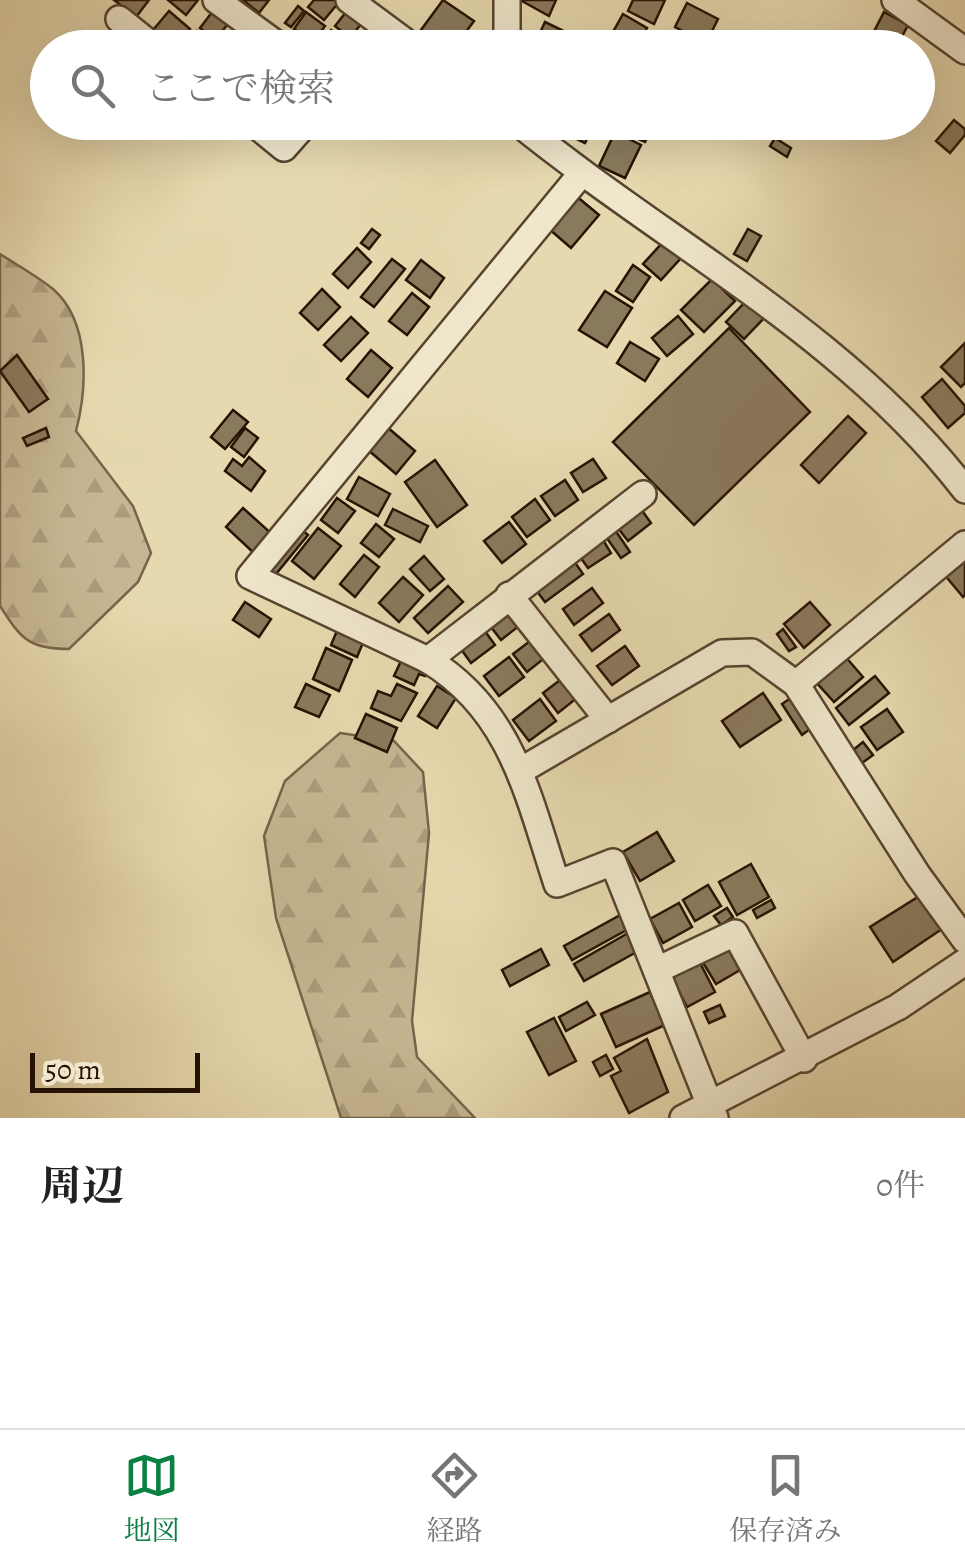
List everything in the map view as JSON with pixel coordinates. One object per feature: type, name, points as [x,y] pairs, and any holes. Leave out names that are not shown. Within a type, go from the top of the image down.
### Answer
[{"type":"street","points":[[216,0],[257,30]]},
{"type":"street","points":[[349,0],[375,30]]},
{"type":"street","points":[[507,0],[507,30]]},
{"type":"street","points":[[895,0],[965,51]]},
{"type":"street","points":[[119,19],[133,30]]},
{"type":"street","points":[[539,140],[769,308],[892,404],[965,490]]},
{"type":"street","points":[[581,174],[250,576],[428,660],[452,675],[492,715],[520,771],[557,884],[613,862],[713,1111]]},
{"type":"street","points":[[428,660],[643,494]]},
{"type":"street","points":[[796,684],[965,544]]},
{"type":"street","points":[[510,595],[608,720]]},
{"type":"street","points":[[520,771],[722,653],[752,652],[796,684],[917,874],[965,940]]},
{"type":"street","points":[[657,970],[736,934],[804,1059]]},
{"type":"street","points":[[683,1118],[713,1111],[898,1007],[965,962]]},
{"type":"green space","points":[[0,254],[53,289],[74,319],[84,376],[76,431],[133,506],[151,553],[138,582],[69,649],[44,647],[27,640],[0,606]]},
{"type":"green space","points":[[340,733],[394,741],[423,772],[429,833],[412,1021],[417,1057],[475,1118],[341,1118],[276,918],[264,836],[285,781]]},
{"type":"building","points":[[114,0],[149,0],[136,17]]},
{"type":"building","points":[[168,0],[198,0],[186,15]]},
{"type":"building","points":[[243,0],[269,0],[259,13]]},
{"type":"building","points":[[314,0],[339,2],[324,20],[308,7]]},
{"type":"building","points":[[443,0],[474,21],[467,30],[421,30]]},
{"type":"building","points":[[520,0],[556,0],[549,16]]},
{"type":"building","points":[[633,0],[665,0],[654,24],[628,11]]},
{"type":"building","points":[[687,3],[718,19],[712,30],[675,27]]},
{"type":"building","points":[[298,6],[304,11],[291,27],[285,23]]},
{"type":"building","points":[[216,7],[232,19],[223,30],[200,28]]},
{"type":"building","points":[[350,7],[365,19],[356,30],[340,30],[335,26]]},
{"type":"building","points":[[169,11],[190,29],[189,30],[153,30]]},
{"type":"building","points":[[306,12],[325,26],[322,30],[294,29]]},
{"type":"building","points":[[884,12],[908,25],[905,30],[875,30]]},
{"type":"building","points":[[623,14],[647,28],[646,30],[614,30]]},
{"type":"building","points":[[545,22],[562,30],[541,30]]},
{"type":"building","points":[[954,120],[965,129],[965,135],[950,153],[936,141]]},
{"type":"building","points":[[611,140],[631,140],[641,145],[625,178],[599,166]]},
{"type":"building","points":[[778,140],[791,148],[787,157],[770,146]]},
{"type":"building","points":[[575,195],[599,215],[571,248],[548,228]]},
{"type":"building","points":[[372,229],[380,235],[369,249],[361,243]]},
{"type":"building","points":[[748,229],[761,236],[747,261],[734,254]]},
{"type":"building","points":[[663,242],[681,258],[661,280],[643,264]]},
{"type":"building","points":[[357,248],[371,262],[348,288],[333,274]]},
{"type":"building","points":[[392,259],[405,269],[374,307],[361,297]]},
{"type":"building","points":[[421,260],[444,278],[430,298],[406,280]]},
{"type":"building","points":[[633,265],[650,277],[633,302],[616,291]]},
{"type":"building","points":[[712,279],[735,301],[704,332],[681,310]]},
{"type":"building","points":[[322,289],[340,307],[318,330],[300,313]]},
{"type":"building","points":[[605,291],[632,308],[607,347],[579,330]]},
{"type":"building","points":[[412,293],[429,307],[407,335],[389,321]]},
{"type":"building","points":[[748,299],[766,316],[744,339],[726,322]]},
{"type":"building","points":[[678,316],[693,334],[667,356],[652,338]]},
{"type":"building","points":[[351,317],[368,333],[341,361],[324,345]]},
{"type":"building","points":[[729,328],[810,412],[694,525],[613,442]]},
{"type":"building","points":[[630,342],[659,359],[645,381],[617,363]]},
{"type":"building","points":[[965,343],[965,383],[961,387],[941,367]]},
{"type":"building","points":[[371,350],[392,368],[368,397],[347,379]]},
{"type":"building","points":[[17,355],[48,399],[29,412],[0,371]]},
{"type":"building","points":[[942,379],[965,406],[965,413],[948,428],[922,397]]},
{"type":"building","points":[[233,410],[248,422],[225,449],[211,437]]},
{"type":"building","points":[[848,416],[866,433],[819,483],[801,465]]},
{"type":"building","points":[[386,426],[415,451],[396,474],[367,449]]},
{"type":"building","points":[[46,428],[49,437],[27,446],[23,438]]},
{"type":"building","points":[[245,428],[258,438],[244,457],[231,447]]},
{"type":"building","points":[[249,457],[265,471],[251,491],[225,471],[233,459],[242,466]]},
{"type":"building","points":[[593,459],[606,478],[583,492],[571,473]]},
{"type":"building","points":[[435,460],[467,505],[437,527],[405,482]]},
{"type":"building","points":[[359,477],[390,494],[378,516],[347,499]]},
{"type":"building","points":[[565,480],[578,500],[555,516],[541,496]]},
{"type":"building","points":[[337,498],[355,511],[338,533],[321,520]]},
{"type":"building","points":[[535,499],[550,520],[527,537],[512,517]]},
{"type":"building","points":[[638,505],[651,523],[628,541],[614,523]]},
{"type":"building","points":[[243,508],[274,536],[256,555],[226,527]]},
{"type":"building","points":[[393,509],[428,526],[420,542],[385,525]]},
{"type":"building","points":[[509,522],[526,544],[502,563],[484,541]]},
{"type":"building","points":[[376,524],[394,539],[379,557],[361,543]]},
{"type":"building","points":[[298,527],[308,535],[276,574],[266,566]]},
{"type":"building","points":[[613,527],[630,552],[621,558],[604,534]]},
{"type":"building","points":[[318,528],[341,546],[314,579],[292,561]]},
{"type":"building","points":[[600,535],[611,553],[588,568],[576,551]]},
{"type":"building","points":[[364,555],[379,567],[355,597],[340,584]]},
{"type":"building","points":[[965,555],[965,595],[963,597],[943,573]]},
{"type":"building","points":[[424,556],[444,579],[430,591],[410,569]]},
{"type":"building","points":[[571,557],[583,574],[545,602],[533,586]]},
{"type":"building","points":[[403,577],[423,595],[399,622],[379,603]]},
{"type":"building","points":[[448,586],[463,602],[428,633],[414,618]]},
{"type":"building","points":[[592,588],[603,603],[574,625],[563,609]]},
{"type":"building","points":[[245,602],[271,619],[259,637],[233,620]]},
{"type":"building","points":[[810,602],[830,625],[804,648],[784,624]]},
{"type":"building","points":[[511,604],[524,622],[501,640],[487,622]]},
{"type":"building","points":[[609,614],[620,630],[592,651],[580,635]]},
{"type":"building","points":[[339,626],[365,638],[357,657],[331,645]]},
{"type":"building","points":[[482,627],[495,645],[471,663],[458,645]]},
{"type":"building","points":[[783,629],[796,647],[789,651],[777,634]]},
{"type":"building","points":[[534,638],[547,656],[527,672],[513,654]]},
{"type":"building","points":[[625,646],[639,666],[612,685],[597,666]]},
{"type":"building","points":[[326,648],[352,660],[339,691],[313,679]]},
{"type":"building","points":[[844,655],[863,677],[834,702],[815,681]]},
{"type":"building","points":[[415,657],[430,664],[425,676],[419,674],[414,685],[394,676],[401,661],[411,666]]},
{"type":"building","points":[[509,657],[524,677],[499,696],[484,676]]},
{"type":"building","points":[[568,674],[583,693],[558,713],[543,693]]},
{"type":"building","points":[[875,676],[889,693],[849,725],[836,708]]},
{"type":"building","points":[[306,684],[330,695],[319,717],[295,707]]},
{"type":"building","points":[[397,684],[417,693],[401,721],[371,708],[378,691],[391,696]]},
{"type":"building","points":[[437,686],[456,698],[437,728],[418,716]]},
{"type":"building","points":[[763,693],[781,720],[740,747],[722,721]]},
{"type":"building","points":[[795,695],[814,726],[802,735],[782,704]]},
{"type":"building","points":[[540,699],[556,721],[529,741],[513,720]]},
{"type":"building","points":[[887,709],[903,732],[877,750],[861,727]]},
{"type":"building","points":[[366,714],[397,728],[387,752],[355,738]]},
{"type":"building","points":[[863,742],[873,755],[862,763],[852,751]]},
{"type":"building","points":[[657,832],[674,861],[640,881],[623,852]]},
{"type":"building","points":[[751,864],[769,897],[737,915],[719,882]]},
{"type":"building","points":[[708,885],[721,906],[695,921],[683,900]]},
{"type":"building","points":[[921,895],[942,929],[893,962],[870,927]]},
{"type":"building","points":[[771,900],[775,908],[757,918],[753,910]]},
{"type":"building","points":[[679,903],[692,927],[663,943],[650,919]]},
{"type":"building","points":[[727,908],[733,917],[721,925],[714,916]]},
{"type":"building","points":[[624,913],[632,927],[572,960],[564,946]]},
{"type":"building","points":[[630,932],[640,950],[584,981],[574,964]]},
{"type":"building","points":[[727,947],[740,970],[716,984],[702,961]]},
{"type":"building","points":[[541,949],[549,965],[510,986],[502,970]]},
{"type":"building","points":[[697,957],[715,992],[687,1007],[669,972]]},
{"type":"building","points":[[650,992],[665,1025],[616,1047],[601,1014]]},
{"type":"building","points":[[587,1002],[595,1015],[566,1031],[559,1017]]},
{"type":"building","points":[[720,1005],[725,1016],[709,1023],[704,1012]]},
{"type":"building","points":[[554,1018],[576,1061],[549,1075],[527,1032]]},
{"type":"building","points":[[647,1039],[668,1092],[629,1113],[611,1076],[621,1071],[614,1058]]},
{"type":"building","points":[[606,1055],[613,1069],[600,1076],[593,1062]]}]
